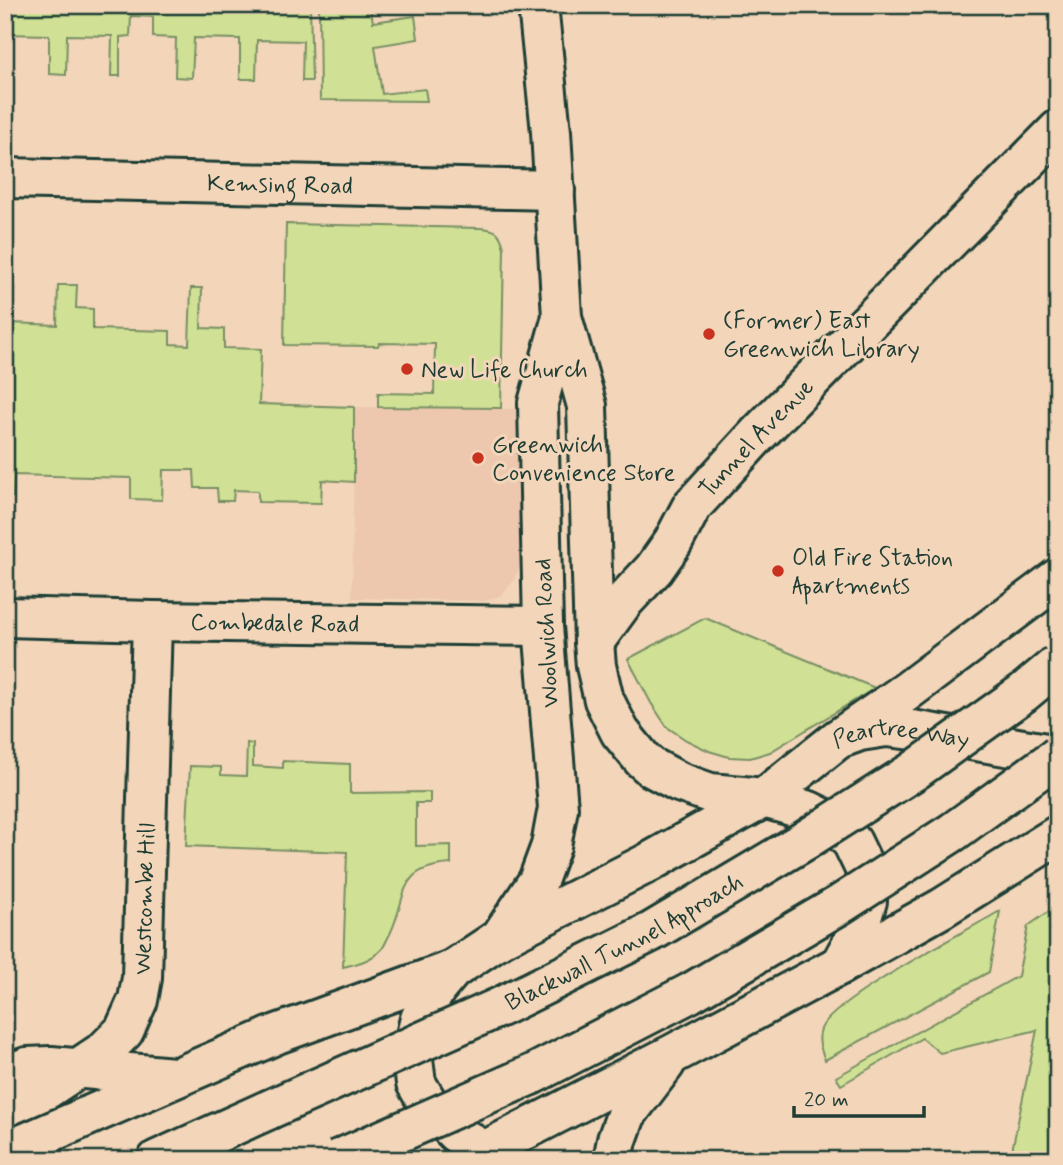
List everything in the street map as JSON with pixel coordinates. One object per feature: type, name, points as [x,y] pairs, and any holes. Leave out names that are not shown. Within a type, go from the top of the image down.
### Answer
[{"type":"main road","name":"Woolwich Road","points":[[538,5],[551,132],[562,317],[587,406],[594,642],[596,666],[604,700],[620,732],[651,767],[679,782],[710,793],[764,799],[809,811],[833,823],[852,842],[865,869],[867,901],[857,934],[840,965],[482,1157],[430,1107],[416,1083],[412,1052],[420,1019],[436,989],[452,971],[500,938],[646,864],[764,799]]},
{"type":"main road","name":"Tunnel Avenue","points":[[594,642],[623,602],[654,569],[673,542],[692,506],[758,434],[1058,130]]},
{"type":"main road","name":"Kemsing Road","points":[[5,178],[555,190]]},
{"type":"main road","name":"Woolwich Road","points":[[500,938],[538,881],[551,846],[558,808],[543,626],[538,403],[562,317]]},
{"type":"main road","points":[[838,738],[915,685],[1058,578]]},
{"type":"main road","name":"Combedale Road","points":[[5,617],[543,626]]},
{"type":"main road","name":"Westcombe Hill","points":[[5,1107],[47,1089],[104,1051],[124,1031],[138,1000],[142,978],[152,621]]},
{"type":"main road","name":"Blackwall Tunnel Approach","points":[[157,1160],[502,1006],[651,932],[804,841],[914,771],[1023,693],[1058,664]]},
{"type":"main road","name":"Peartree Way","points":[[764,799],[838,738],[860,730],[886,727],[912,730],[1058,756]]},
{"type":"main road","points":[[337,1160],[533,1074],[690,993],[853,897],[953,832],[1058,756]]},
{"type":"main road","points":[[840,965],[942,908],[1058,835]]},
{"type":"main road","points":[[5,1152],[288,1030],[452,971]]},
{"type":"main road","name":"Woolwich Road","points":[[613,1160],[626,1115],[673,1054]]},
{"type":"main road","points":[[5,1075],[27,1067],[51,1066],[176,1077]]},
{"type":"shaded area","points":[[354,407],[517,409],[524,551],[513,582],[502,595],[485,601],[352,598]]},
{"type":"green space","points":[[5,5],[310,5],[312,81],[302,81],[303,41],[257,40],[256,79],[240,79],[240,39],[194,38],[192,78],[175,77],[176,38],[153,37],[153,17],[131,16],[130,36],[120,37],[120,76],[111,76],[112,36],[67,35],[66,75],[49,74],[49,35],[5,34]]},
{"type":"green space","points":[[319,5],[370,5],[373,22],[415,16],[418,39],[375,46],[382,94],[425,89],[427,101],[320,100]]},
{"type":"green space","points":[[286,224],[480,228],[497,232],[504,248],[501,408],[378,407],[378,393],[434,394],[435,344],[284,345]]},
{"type":"green space","points":[[5,283],[12,283],[11,323],[57,325],[58,285],[77,285],[76,308],[93,309],[93,329],[170,331],[170,344],[189,345],[191,288],[202,288],[201,328],[224,329],[224,348],[261,349],[259,404],[354,407],[354,482],[322,480],[321,503],[258,502],[258,491],[234,490],[233,501],[218,501],[217,488],[195,488],[194,470],[163,470],[162,500],[131,499],[131,478],[14,475],[13,497],[5,497]]},
{"type":"green space","points":[[705,618],[875,688],[770,752],[750,758],[729,757],[709,751],[667,727],[628,659]]},
{"type":"green space","points":[[247,743],[253,744],[253,766],[283,768],[283,761],[350,764],[350,793],[430,792],[430,803],[416,803],[416,846],[451,845],[451,864],[421,871],[412,878],[390,934],[382,949],[374,956],[343,967],[347,852],[186,846],[190,766],[221,767],[221,775],[246,776]]},
{"type":"green space","points":[[1058,905],[1058,1160],[1010,1160],[1037,1030],[940,1053],[922,1038],[841,1085],[836,1077],[1018,976],[1028,926]]},
{"type":"green space","points":[[1000,911],[989,972],[825,1060],[819,1037],[821,1029],[830,1017],[874,984]]},
{"type":"place","name":"(Former) East Greenwich Library","points":[[709,334]]},
{"type":"place","name":"New Life Church","points":[[407,369]]},
{"type":"place","name":"Greenwich Convenience Store","points":[[478,458]]},
{"type":"place","name":"Old Fire Station Apartments","points":[[778,571]]}]
